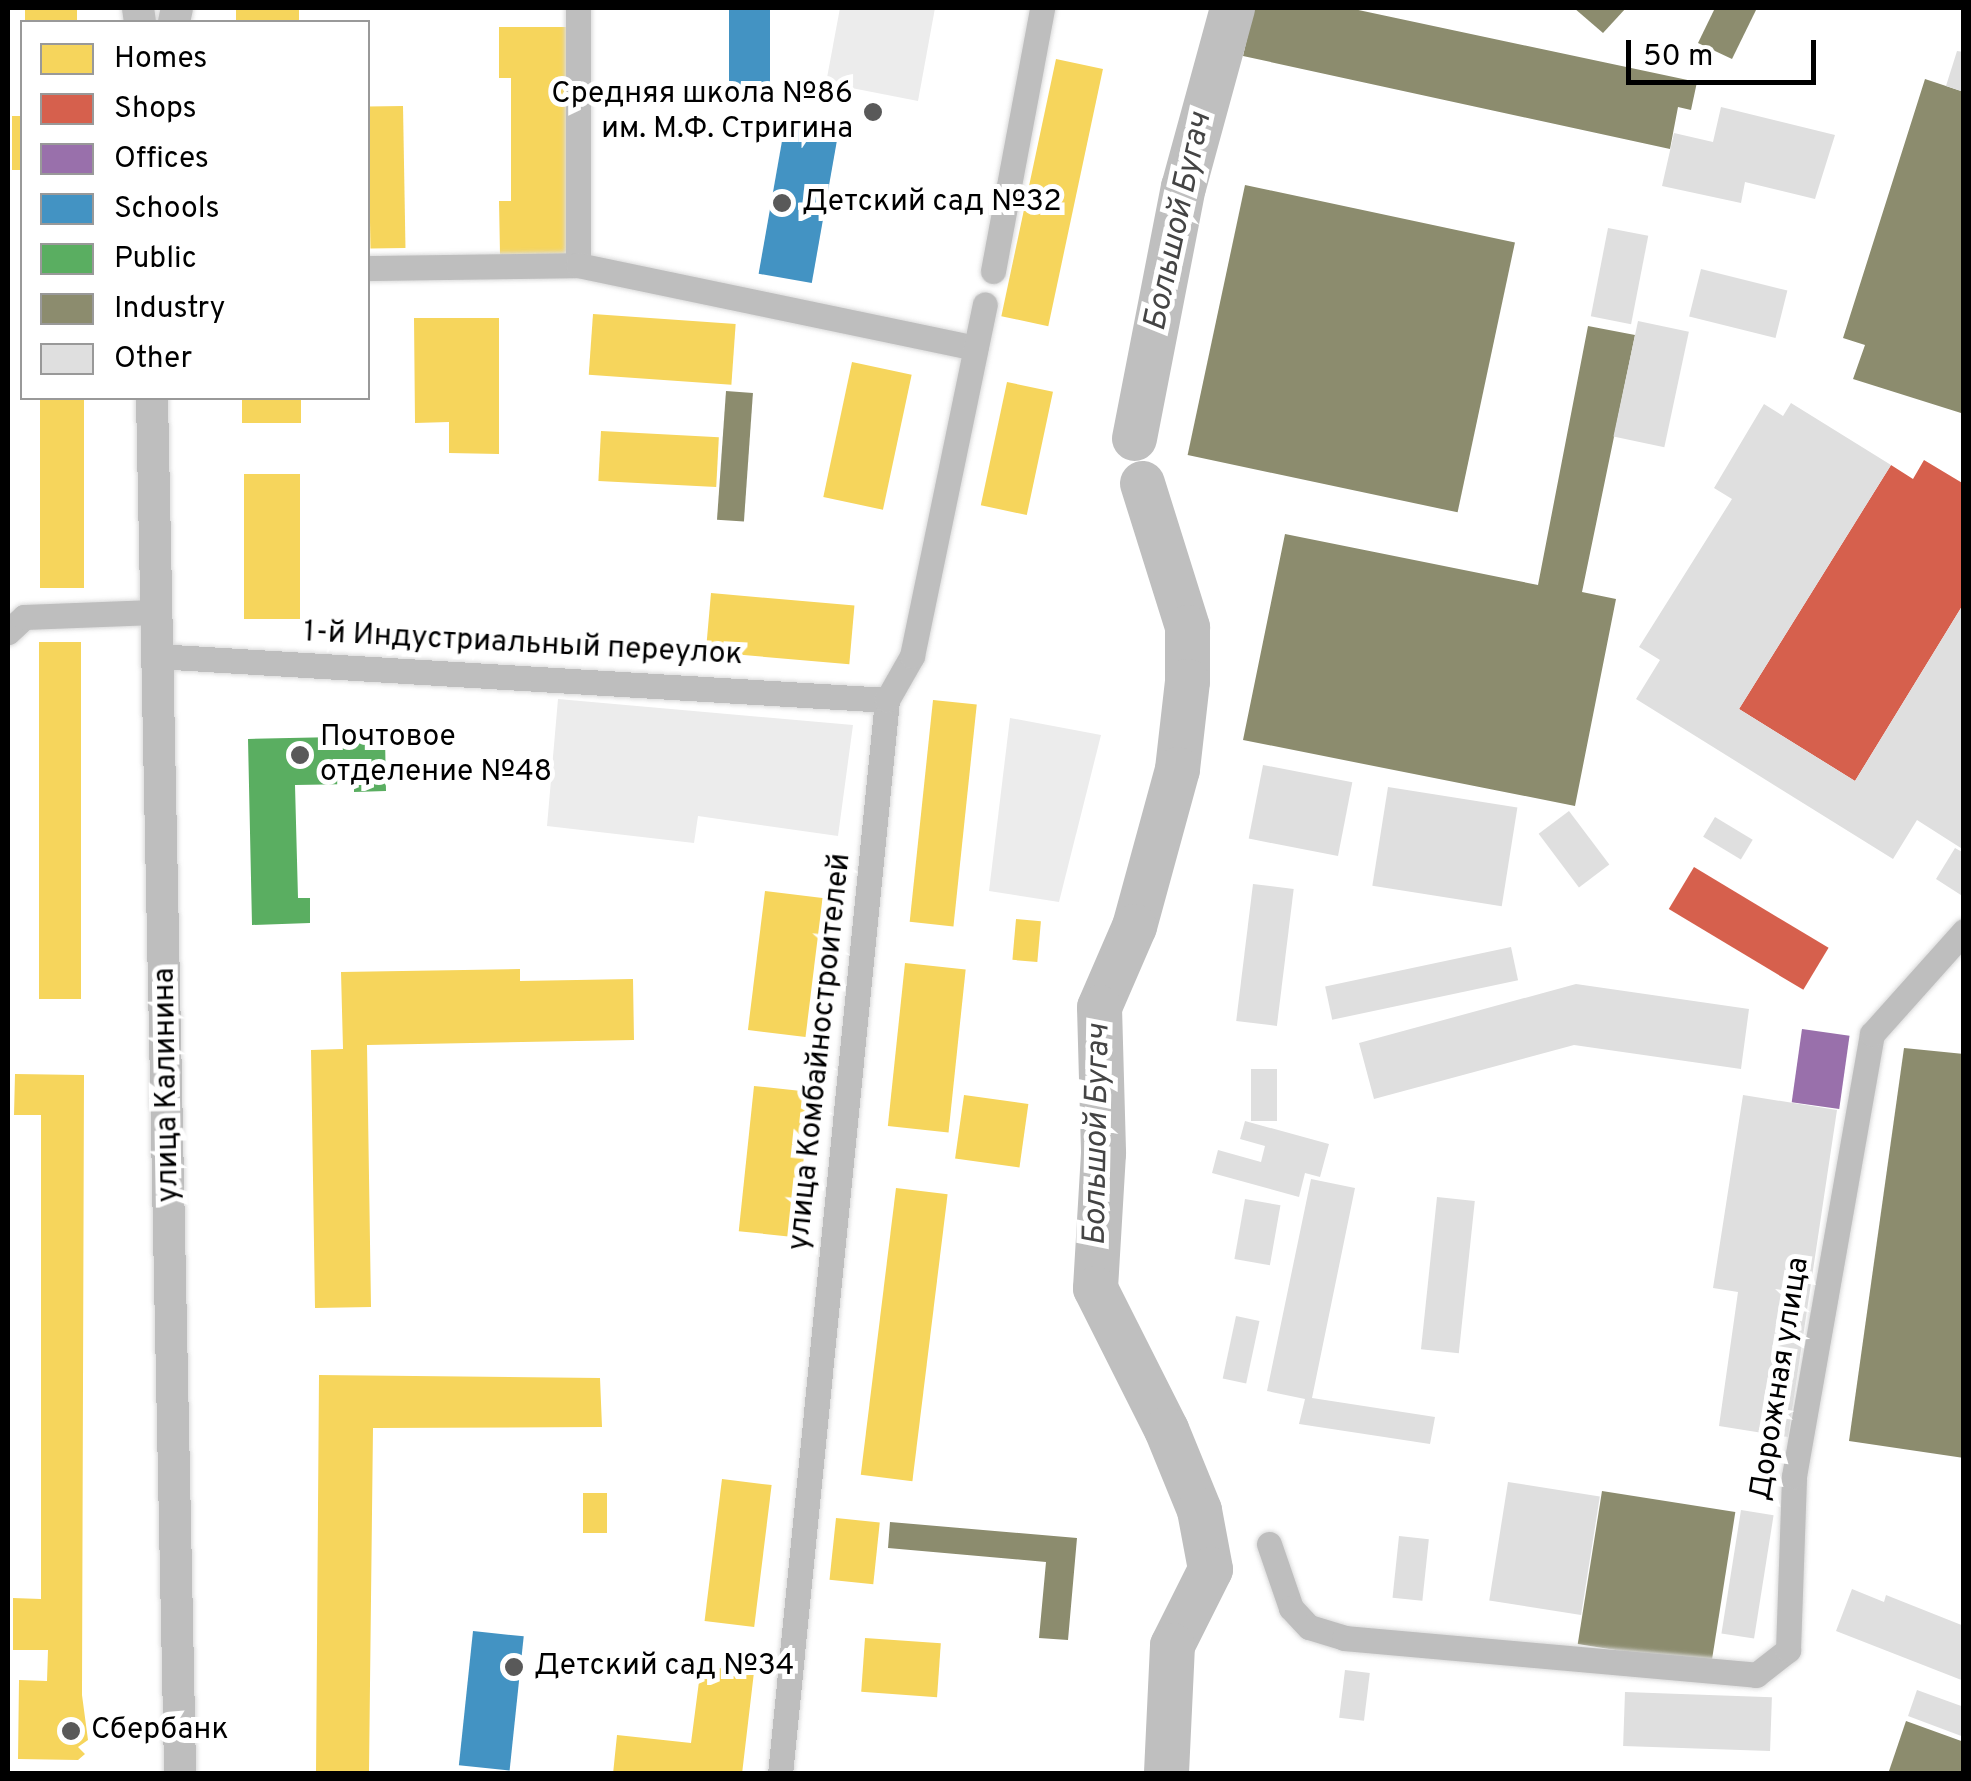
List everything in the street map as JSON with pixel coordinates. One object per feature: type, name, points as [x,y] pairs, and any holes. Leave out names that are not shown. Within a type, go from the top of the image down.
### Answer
[{"type":"main road","name":"улица Калинина","points":[[152,400],[154,612],[175,1294],[180,1774]]},
{"type":"street","points":[[578,8],[578,266]]},
{"type":"street","points":[[993,271],[1042,8]]},
{"type":"street","points":[[370,268],[578,266],[976,348]]},
{"type":"street","name":"улица Комбайностроителей","points":[[780,1774],[887,700],[912,656],[985,304]]},
{"type":"street","points":[[8,632],[24,617],[154,612]]},
{"type":"street","name":"1-й Индустриальный переулок","points":[[156,656],[887,700]]},
{"type":"street","name":"Дорожная улица","points":[[1269,1544],[1291,1608],[1309,1627],[1344,1638],[1756,1676],[1788,1650],[1794,1476],[1872,1034],[1964,932]]},
{"type":"shaded area","points":[[840,8],[935,8],[918,101],[826,83]]},
{"type":"shaded area","points":[[558,699],[853,725],[838,836],[698,816],[694,843],[547,826]]},
{"type":"shaded area","points":[[1010,718],[1101,735],[1059,902],[989,891]]},
{"type":"building: Homes","points":[[25,8],[77,8],[77,20],[25,20]]},
{"type":"building: Homes","points":[[236,8],[299,8],[299,20],[236,20]]},
{"type":"building: Homes","points":[[499,27],[566,27],[567,255],[500,255],[499,201],[511,201],[511,78],[499,78]]},
{"type":"building: Homes","points":[[1056,59],[1103,69],[1048,326],[1001,316]]},
{"type":"building: Homes","points":[[403,106],[405,248],[370,249],[370,107]]},
{"type":"building: Homes","points":[[12,116],[20,116],[20,170],[12,170]]},
{"type":"building: Homes","points":[[593,314],[736,324],[731,385],[589,375]]},
{"type":"building: Homes","points":[[414,318],[499,318],[499,454],[449,453],[449,422],[415,423]]},
{"type":"building: Homes","points":[[852,362],[912,375],[883,510],[823,497]]},
{"type":"building: Homes","points":[[1007,382],[1053,392],[1027,515],[981,505]]},
{"type":"building: Homes","points":[[40,400],[84,400],[84,588],[40,588]]},
{"type":"building: Homes","points":[[242,400],[301,400],[301,423],[242,423]]},
{"type":"building: Homes","points":[[601,431],[719,437],[716,487],[598,481]]},
{"type":"building: Homes","points":[[244,474],[300,474],[300,619],[244,619]]},
{"type":"building: Homes","points":[[711,593],[854,606],[849,664],[706,652]]},
{"type":"building: Homes","points":[[39,642],[81,642],[81,999],[39,999]]},
{"type":"building: Homes","points":[[933,700],[977,705],[953,926],[910,922]]},
{"type":"building: Homes","points":[[765,891],[823,898],[806,1037],[748,1030]]},
{"type":"building: Homes","points":[[1016,919],[1041,921],[1037,962],[1012,960]]},
{"type":"building: Homes","points":[[905,963],[966,969],[949,1132],[888,1126]]},
{"type":"building: Homes","points":[[520,969],[520,981],[633,979],[634,1040],[367,1045],[371,1307],[315,1308],[311,1050],[343,1049],[341,972]]},
{"type":"building: Homes","points":[[15,1074],[84,1075],[82,1695],[88,1740],[78,1747],[85,1754],[78,1760],[18,1759],[19,1680],[47,1681],[48,1650],[13,1650],[13,1598],[41,1599],[41,1115],[14,1115]]},
{"type":"building: Homes","points":[[754,1086],[811,1092],[795,1237],[739,1231]]},
{"type":"building: Homes","points":[[964,1095],[1028,1104],[1019,1167],[955,1158]]},
{"type":"building: Homes","points":[[896,1188],[948,1194],[912,1481],[861,1475]]},
{"type":"building: Homes","points":[[319,1375],[600,1378],[602,1427],[373,1428],[369,1771],[316,1772]]},
{"type":"building: Homes","points":[[722,1479],[772,1485],[754,1627],[705,1621]]},
{"type":"building: Homes","points":[[583,1493],[607,1493],[607,1533],[583,1533]]},
{"type":"building: Homes","points":[[836,1518],[880,1523],[873,1584],[830,1580]]},
{"type":"building: Homes","points":[[865,1638],[941,1643],[937,1697],[861,1692]]},
{"type":"building: Homes","points":[[701,1666],[754,1672],[742,1774],[613,1774],[617,1735],[691,1743]]},
{"type":"building: Shops","points":[[1924,460],[1964,484],[1964,603],[1855,781],[1739,709],[1891,465],[1913,479]]},
{"type":"building: Shops","points":[[1694,867],[1829,948],[1803,990],[1669,909]]},
{"type":"building: Offices","points":[[1802,1029],[1850,1036],[1839,1109],[1792,1102]]},
{"type":"building: Schools","points":[[729,8],[770,8],[770,93],[729,93]]},
{"type":"building: Schools","points":[[785,124],[838,133],[812,283],[759,274]]},
{"type":"building: Schools","points":[[473,1631],[524,1636],[510,1771],[459,1765]]},
{"type":"building: Public","points":[[385,736],[386,791],[354,792],[354,784],[295,785],[298,898],[310,898],[310,923],[252,925],[248,739]]},
{"type":"building: Industry","points":[[1254,8],[1349,8],[1697,82],[1691,110],[1678,107],[1670,149],[1243,56]]},
{"type":"building: Industry","points":[[1574,8],[1626,8],[1603,33]]},
{"type":"building: Industry","points":[[1715,8],[1757,8],[1732,59],[1698,43]]},
{"type":"building: Industry","points":[[1925,79],[1964,92],[1961,413],[1853,379],[1865,345],[1843,338]]},
{"type":"building: Industry","points":[[1245,185],[1515,242],[1458,512],[1188,455]]},
{"type":"building: Industry","points":[[1588,326],[1635,335],[1582,592],[1616,599],[1575,806],[1243,740],[1285,534],[1538,585]]},
{"type":"building: Industry","points":[[726,391],[753,393],[744,522],[717,520]]},
{"type":"building: Industry","points":[[1904,1048],[1964,1054],[1964,1458],[1849,1441]]},
{"type":"building: Industry","points":[[1602,1491],[1735,1512],[1711,1665],[1578,1644]]},
{"type":"building: Industry","points":[[890,1522],[1077,1538],[1068,1640],[1039,1638],[1046,1562],[888,1548]]},
{"type":"building: Industry","points":[[1906,1721],[1964,1742],[1964,1774],[1888,1774]]},
{"type":"building: Other","points":[[1957,51],[1964,52],[1964,92],[1946,86]]},
{"type":"building: Other","points":[[1721,107],[1835,135],[1815,199],[1745,182],[1741,203],[1662,186],[1674,133],[1713,142]]},
{"type":"building: Other","points":[[1608,228],[1648,236],[1631,324],[1591,316]]},
{"type":"building: Other","points":[[1701,269],[1787,291],[1776,338],[1689,317]]},
{"type":"building: Other","points":[[1638,321],[1689,332],[1664,447],[1613,436]]},
{"type":"building: Other","points":[[1791,403],[1891,465],[1739,709],[1855,781],[1964,603],[1964,850],[1917,820],[1893,859],[1636,699],[1660,660],[1639,647],[1732,499],[1714,488],[1764,404],[1783,416]]},
{"type":"building: Other","points":[[1263,765],[1352,782],[1338,856],[1249,839]]},
{"type":"building: Other","points":[[1388,787],[1517,807],[1502,906],[1372,886]]},
{"type":"building: Other","points":[[1569,811],[1609,865],[1579,887],[1539,834]]},
{"type":"building: Other","points":[[1715,817],[1753,840],[1741,859],[1703,837]]},
{"type":"building: Other","points":[[1955,848],[1964,853],[1964,897],[1936,879]]},
{"type":"building: Other","points":[[1253,884],[1294,889],[1277,1026],[1236,1021]]},
{"type":"building: Other","points":[[1511,947],[1518,980],[1332,1020],[1325,987]]},
{"type":"building: Other","points":[[1576,984],[1749,1009],[1741,1069],[1574,1045],[1374,1099],[1359,1043]]},
{"type":"building: Other","points":[[1251,1069],[1277,1069],[1277,1121],[1251,1121]]},
{"type":"building: Other","points":[[1743,1095],[1837,1110],[1788,1437],[1719,1426],[1738,1292],[1713,1288]]},
{"type":"building: Other","points":[[1245,1121],[1329,1144],[1320,1177],[1305,1173],[1299,1197],[1212,1173],[1218,1150],[1261,1162],[1265,1146],[1240,1139]]},
{"type":"building: Other","points":[[1311,1179],[1355,1188],[1312,1398],[1435,1417],[1430,1444],[1299,1424],[1305,1399],[1267,1391]]},
{"type":"building: Other","points":[[1437,1197],[1475,1201],[1459,1353],[1421,1349]]},
{"type":"building: Other","points":[[1245,1199],[1280,1205],[1270,1265],[1234,1259]]},
{"type":"building: Other","points":[[1236,1316],[1259,1321],[1246,1384],[1223,1379]]},
{"type":"building: Other","points":[[1508,1482],[1600,1497],[1581,1615],[1489,1601]]},
{"type":"building: Other","points":[[1741,1510],[1774,1515],[1754,1639],[1721,1633]]},
{"type":"building: Other","points":[[1399,1536],[1429,1539],[1422,1601],[1393,1598]]},
{"type":"building: Other","points":[[1852,1589],[1884,1602],[1886,1595],[1964,1626],[1964,1681],[1836,1631]]},
{"type":"building: Other","points":[[1345,1670],[1370,1673],[1364,1721],[1339,1718]]},
{"type":"building: Other","points":[[1917,1690],[1964,1707],[1964,1737],[1908,1716]]},
{"type":"building: Other","points":[[1625,1692],[1772,1697],[1770,1751],[1623,1746]]},
{"type":"waterway","name":"Большой Бугач","points":[[1134,438],[1183,187],[1232,8]]},
{"type":"waterway","name":"Большой Бугач","points":[[1142,483],[1187,627],[1187,681],[1177,769],[1134,926],[1099,1007],[1103,1153],[1095,1288],[1166,1429],[1199,1510],[1210,1569],[1172,1645],[1166,1774]]},
{"type":"place","name":"Средняя школа №86 им. М.Ф. Стригина","points":[[873,112]]},
{"type":"place","name":"Детский сад №32","points":[[782,203]]},
{"type":"place","name":"Почтовое отделение №48","points":[[300,755]]},
{"type":"place","name":"Детский сад №34","points":[[514,1667]]},
{"type":"place","name":"Сбербанк","points":[[71,1731]]}]
